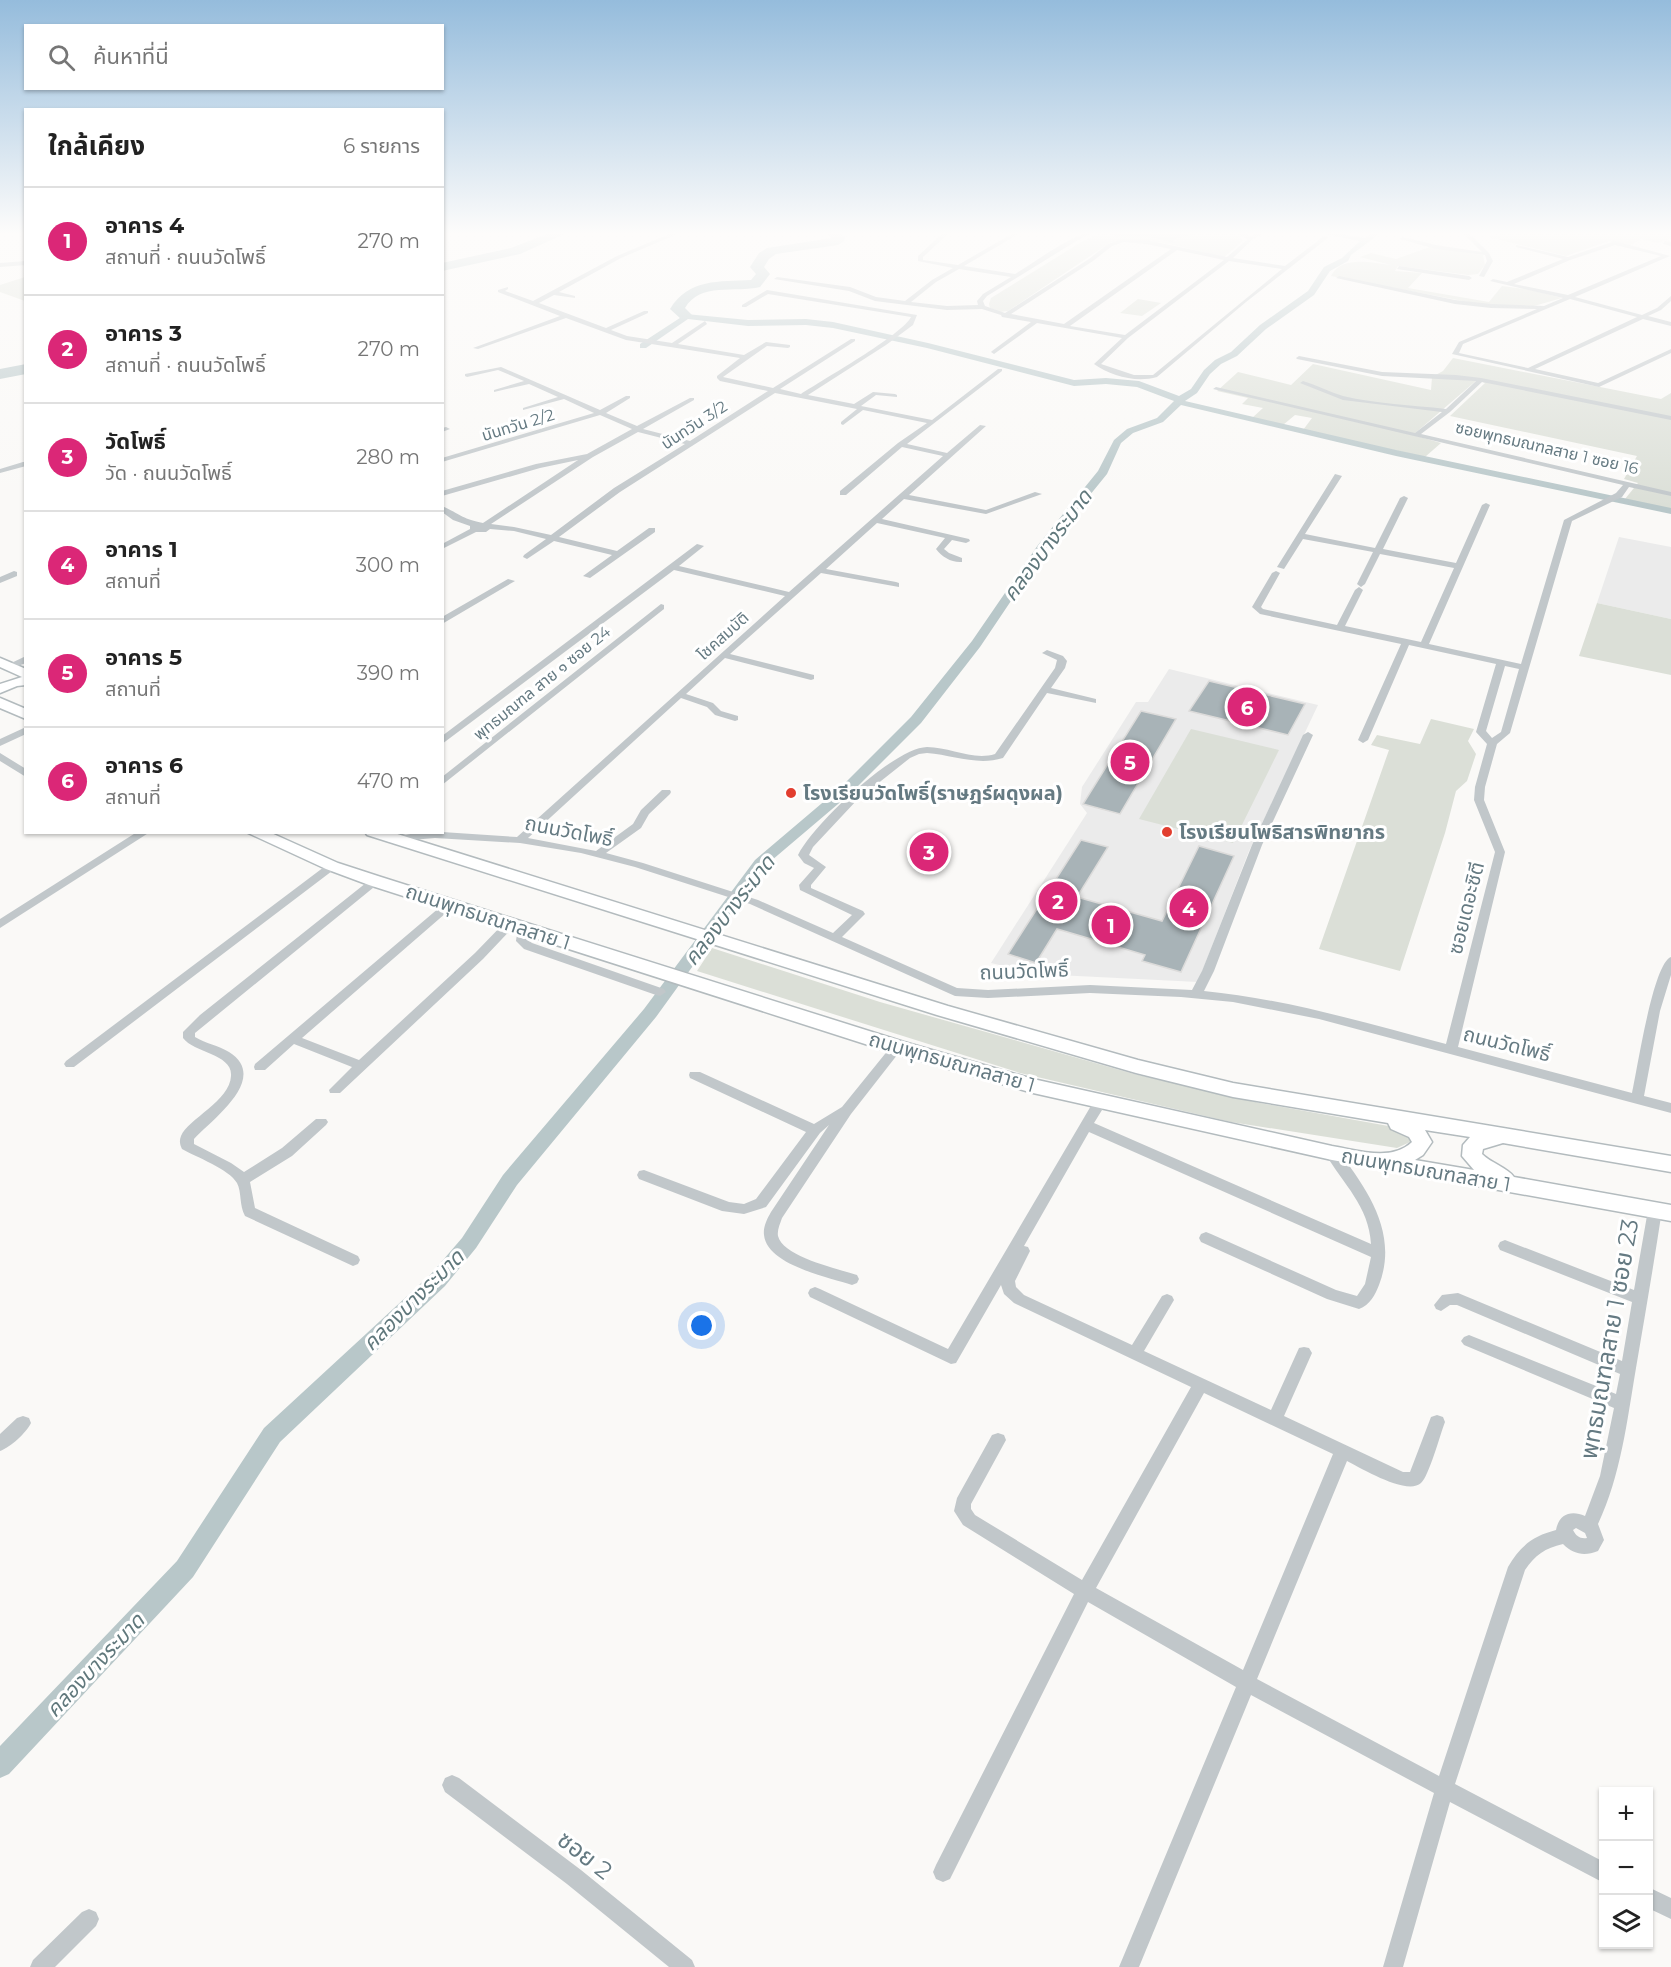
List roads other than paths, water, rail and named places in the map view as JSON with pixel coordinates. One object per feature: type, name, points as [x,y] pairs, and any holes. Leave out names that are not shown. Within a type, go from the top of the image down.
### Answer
[{"type":"main road","points":[[3,666],[24,673]]},
{"type":"main road","points":[[0,689],[14,682],[24,681]]},
{"type":"main road","points":[[0,702],[24,714]]},
{"type":"main road","name":"ถนนพุทธมณฑลสาย 1","points":[[259,834],[332,866],[375,881],[897,1047],[1000,1077],[1100,1102],[1332,1153],[1663,1211]]},
{"type":"main road","points":[[380,835],[943,1011],[1136,1066],[1233,1090],[1671,1164]]},
{"type":"main road","points":[[1371,1114],[1416,1132],[1422,1142],[1418,1149],[1410,1155],[1379,1161]]},
{"type":"main road","points":[[1507,1138],[1482,1140],[1473,1145],[1472,1156],[1478,1164],[1491,1173],[1534,1190]]},
{"type":"street","points":[[476,348],[543,324]]},
{"type":"street","points":[[586,324],[626,338],[745,357]]},
{"type":"street","points":[[605,331],[621,324]]},
{"type":"street","points":[[672,346],[704,324]]},
{"type":"street","points":[[802,396],[884,344],[911,324]]},
{"type":"street","points":[[994,351],[1032,324]]},
{"type":"street","points":[[1045,324],[1126,337]]},
{"type":"street","points":[[1064,327],[1069,324]]},
{"type":"street","points":[[1143,324],[1097,364],[1136,378],[1152,377],[1217,324]]},
{"type":"street","points":[[1509,324],[1461,343],[1455,354],[1599,385],[1671,351]]},
{"type":"street","points":[[1528,370],[1629,324]]},
{"type":"street","name":"นันทวัน 3/2","points":[[527,557],[607,496],[854,340]]},
{"type":"street","points":[[788,346],[766,344],[719,378],[933,422]]},
{"type":"street","points":[[1299,358],[1367,372],[1454,375],[1671,418]]},
{"type":"street","points":[[467,375],[496,368],[639,430],[691,443]]},
{"type":"street","points":[[843,493],[900,445],[1000,370]]},
{"type":"street","name":"ซอยพุทธมณฑลสาย 1 ซอย 16","points":[[1416,435],[1448,411],[1481,380]]},
{"type":"street","points":[[496,391],[529,381]]},
{"type":"street","points":[[1304,383],[1328,394],[1370,403],[1448,411]]},
{"type":"street","name":"ซอยพุทธมณฑลสาย 1 ซอย 16","points":[[1216,389],[1671,494]]},
{"type":"street","points":[[843,423],[873,393],[895,396]]},
{"type":"street","points":[[525,409],[564,397]]},
{"type":"street","name":"นันทวัน 2/2","points":[[444,459],[600,413],[628,397]]},
{"type":"street","points":[[444,509],[456,518],[483,530],[590,455],[692,399]]},
{"type":"street","name":"โชคสมบัติ","points":[[520,840],[723,655],[982,426]]},
{"type":"street","points":[[900,445],[947,455]]},
{"type":"street","points":[[444,493],[570,458],[590,455]]},
{"type":"street","points":[[0,471],[24,465]]},
{"type":"street","points":[[1338,476],[1256,607],[1340,628],[1524,667]]},
{"type":"street","name":"ซอยเดอะซิตี","points":[[1451,1050],[1500,852],[1479,800],[1480,787],[1492,742],[1505,733],[1568,520],[1619,495],[1628,483]]},
{"type":"street","points":[[903,496],[986,512],[1038,494]]},
{"type":"street","points":[[1340,628],[1404,498]]},
{"type":"street","points":[[1424,646],[1486,505]]},
{"type":"street","points":[[876,520],[966,541]]},
{"type":"street","points":[[487,525],[514,529],[620,554]]},
{"type":"street","points":[[444,546],[475,528]]},
{"type":"street","points":[[587,576],[652,530]]},
{"type":"street","points":[[1301,536],[1459,566]]},
{"type":"street","points":[[950,537],[940,549],[946,555],[959,560]]},
{"type":"street","points":[[444,739],[699,546]]},
{"type":"street","points":[[672,567],[791,596]]},
{"type":"street","points":[[820,570],[896,585]]},
{"type":"street","points":[[0,580],[14,574]]},
{"type":"street","points":[[444,620],[511,580]]},
{"type":"street","name":"พุทธมณฑล สาย ๑ ซอย 24","points":[[444,780],[661,608]]},
{"type":"street","points":[[1363,740],[1406,642]]},
{"type":"street","points":[[835,938],[859,914],[806,890],[805,885],[821,867],[808,861],[803,855],[808,844],[852,801],[905,755],[929,750],[980,759],[999,756],[1046,690],[1062,661],[1055,655],[1047,653]]},
{"type":"street","points":[[723,655],[811,677]]},
{"type":"street","points":[[3,666],[24,660]]},
{"type":"street","points":[[1492,742],[1481,732],[1501,662]]},
{"type":"street","points":[[1046,690],[1093,701]]},
{"type":"street","points":[[680,695],[710,705],[718,713],[735,718]]},
{"type":"street","points":[[0,743],[24,731]]},
{"type":"street","points":[[1196,994],[1208,971],[1257,845],[1308,735]]},
{"type":"street","points":[[0,756],[21,772]]},
{"type":"street","points":[[598,854],[637,826],[645,812],[666,792]]},
{"type":"street","points":[[1,922],[142,834]]},
{"type":"street","name":"ถนนวัดโพธิ์","points":[[380,835],[520,840],[598,854],[709,886],[754,902],[956,992],[1090,989],[1233,998],[1319,1016],[1671,1108]]},
{"type":"street","points":[[70,1064],[332,866]]},
{"type":"street","points":[[353,1260],[250,1212],[245,1204],[243,1180],[236,1173],[187,1146],[186,1143],[193,1130],[231,1093],[238,1082],[239,1073],[237,1064],[225,1055],[194,1042],[189,1038],[189,1032],[375,881]]},
{"type":"street","points":[[261,1067],[450,904]]},
{"type":"street","points":[[335,1090],[511,923]]},
{"type":"street","points":[[528,928],[523,933],[522,941],[528,946],[660,992]]},
{"type":"street","points":[[1637,1099],[1658,994],[1671,961]]},
{"type":"street","points":[[943,1011],[956,992]]},
{"type":"street","points":[[293,1039],[361,1066]]},
{"type":"street","points":[[852,1279],[781,1252],[772,1240],[771,1228],[776,1216],[847,1110],[897,1047]]},
{"type":"street","points":[[695,1075],[815,1130]]},
{"type":"street","points":[[815,1293],[951,1358],[1100,1102]]},
{"type":"street","points":[[644,1174],[727,1207],[739,1210],[752,1209],[761,1203],[815,1130],[826,1121],[847,1110]]},
{"type":"street","points":[[243,1180],[287,1152],[321,1122]]},
{"type":"street","points":[[1088,1126],[1379,1254]]},
{"type":"street","points":[[1206,1238],[1332,1295],[1359,1303],[1373,1286],[1380,1239],[1375,1221],[1362,1195],[1332,1153]]},
{"type":"street","name":"พุทธมณฑลสาย 1 ซอย 23","points":[[1445,1787],[1514,1573],[1524,1553],[1537,1544],[1566,1536],[1565,1524],[1571,1520],[1581,1521],[1589,1526],[1598,1510],[1608,1476],[1641,1299],[1663,1211]]},
{"type":"street","points":[[1505,1246],[1641,1299]]},
{"type":"street","points":[[1023,1251],[1008,1281],[1010,1290],[1019,1299],[1402,1479],[1413,1480],[1417,1476],[1437,1422]]},
{"type":"street","points":[[1135,1353],[1167,1299]]},
{"type":"street","points":[[1441,1305],[1447,1299],[1458,1299],[1628,1371]]},
{"type":"street","points":[[1469,1341],[1622,1404]]},
{"type":"street","points":[[1275,1418],[1304,1353]]},
{"type":"street","points":[[943,1872],[1085,1592],[1200,1385]]},
{"type":"street","points":[[0,1443],[23,1423]]},
{"type":"street","points":[[998,1440],[963,1503],[962,1511],[969,1520],[1085,1592],[1247,1683],[1599,1870]]},
{"type":"street","points":[[1129,1967],[1343,1450]]},
{"type":"street","name":"ซอย 2","points":[[452,1785],[574,1877],[685,1967]]},
{"type":"street","points":[[1393,1967],[1445,1787]]},
{"type":"street","points":[[1653,1900],[1671,1909]]},
{"type":"street","points":[[39,1967],[89,1919]]},
{"type":"waterway","name":"คลองบางระมาด","points":[[643,346],[675,324]]},
{"type":"waterway","name":"คลองบางระมาด","points":[[822,324],[928,346],[1074,383],[1106,381],[1139,384],[1180,400]]},
{"type":"waterway","points":[[1180,400],[1194,391],[1207,372],[1218,362],[1234,354],[1268,324]]},
{"type":"waterway","points":[[0,374],[24,369]]},
{"type":"waterway","name":"คลองบางระมาด","points":[[0,1765],[185,1569],[272,1435],[438,1280],[469,1243],[510,1180],[650,1013],[760,863],[846,790],[916,720],[976,644],[1042,547],[1103,472],[1117,442],[1130,431],[1160,420],[1178,402]]},
{"type":"waterway","points":[[1178,402],[1396,453],[1671,511]]},
{"type":"place","name":"อาคาร 6","points":[[1247,707]]},
{"type":"place","name":"อาคาร 5","points":[[1130,762]]},
{"type":"place","name":"โรงเรียนวัดโพธิ์(ราษฎร์ผดุงผล)","points":[[791,793]]},
{"type":"place","name":"โรงเรียนโพธิสารพิทยากร","points":[[1167,832]]},
{"type":"place","name":"วัดโพธิ์","points":[[929,852]]},
{"type":"place","name":"อาคาร 3","points":[[1058,901]]},
{"type":"place","name":"อาคาร 1","points":[[1189,908]]},
{"type":"place","name":"อาคาร 4","points":[[1111,925]]}]
